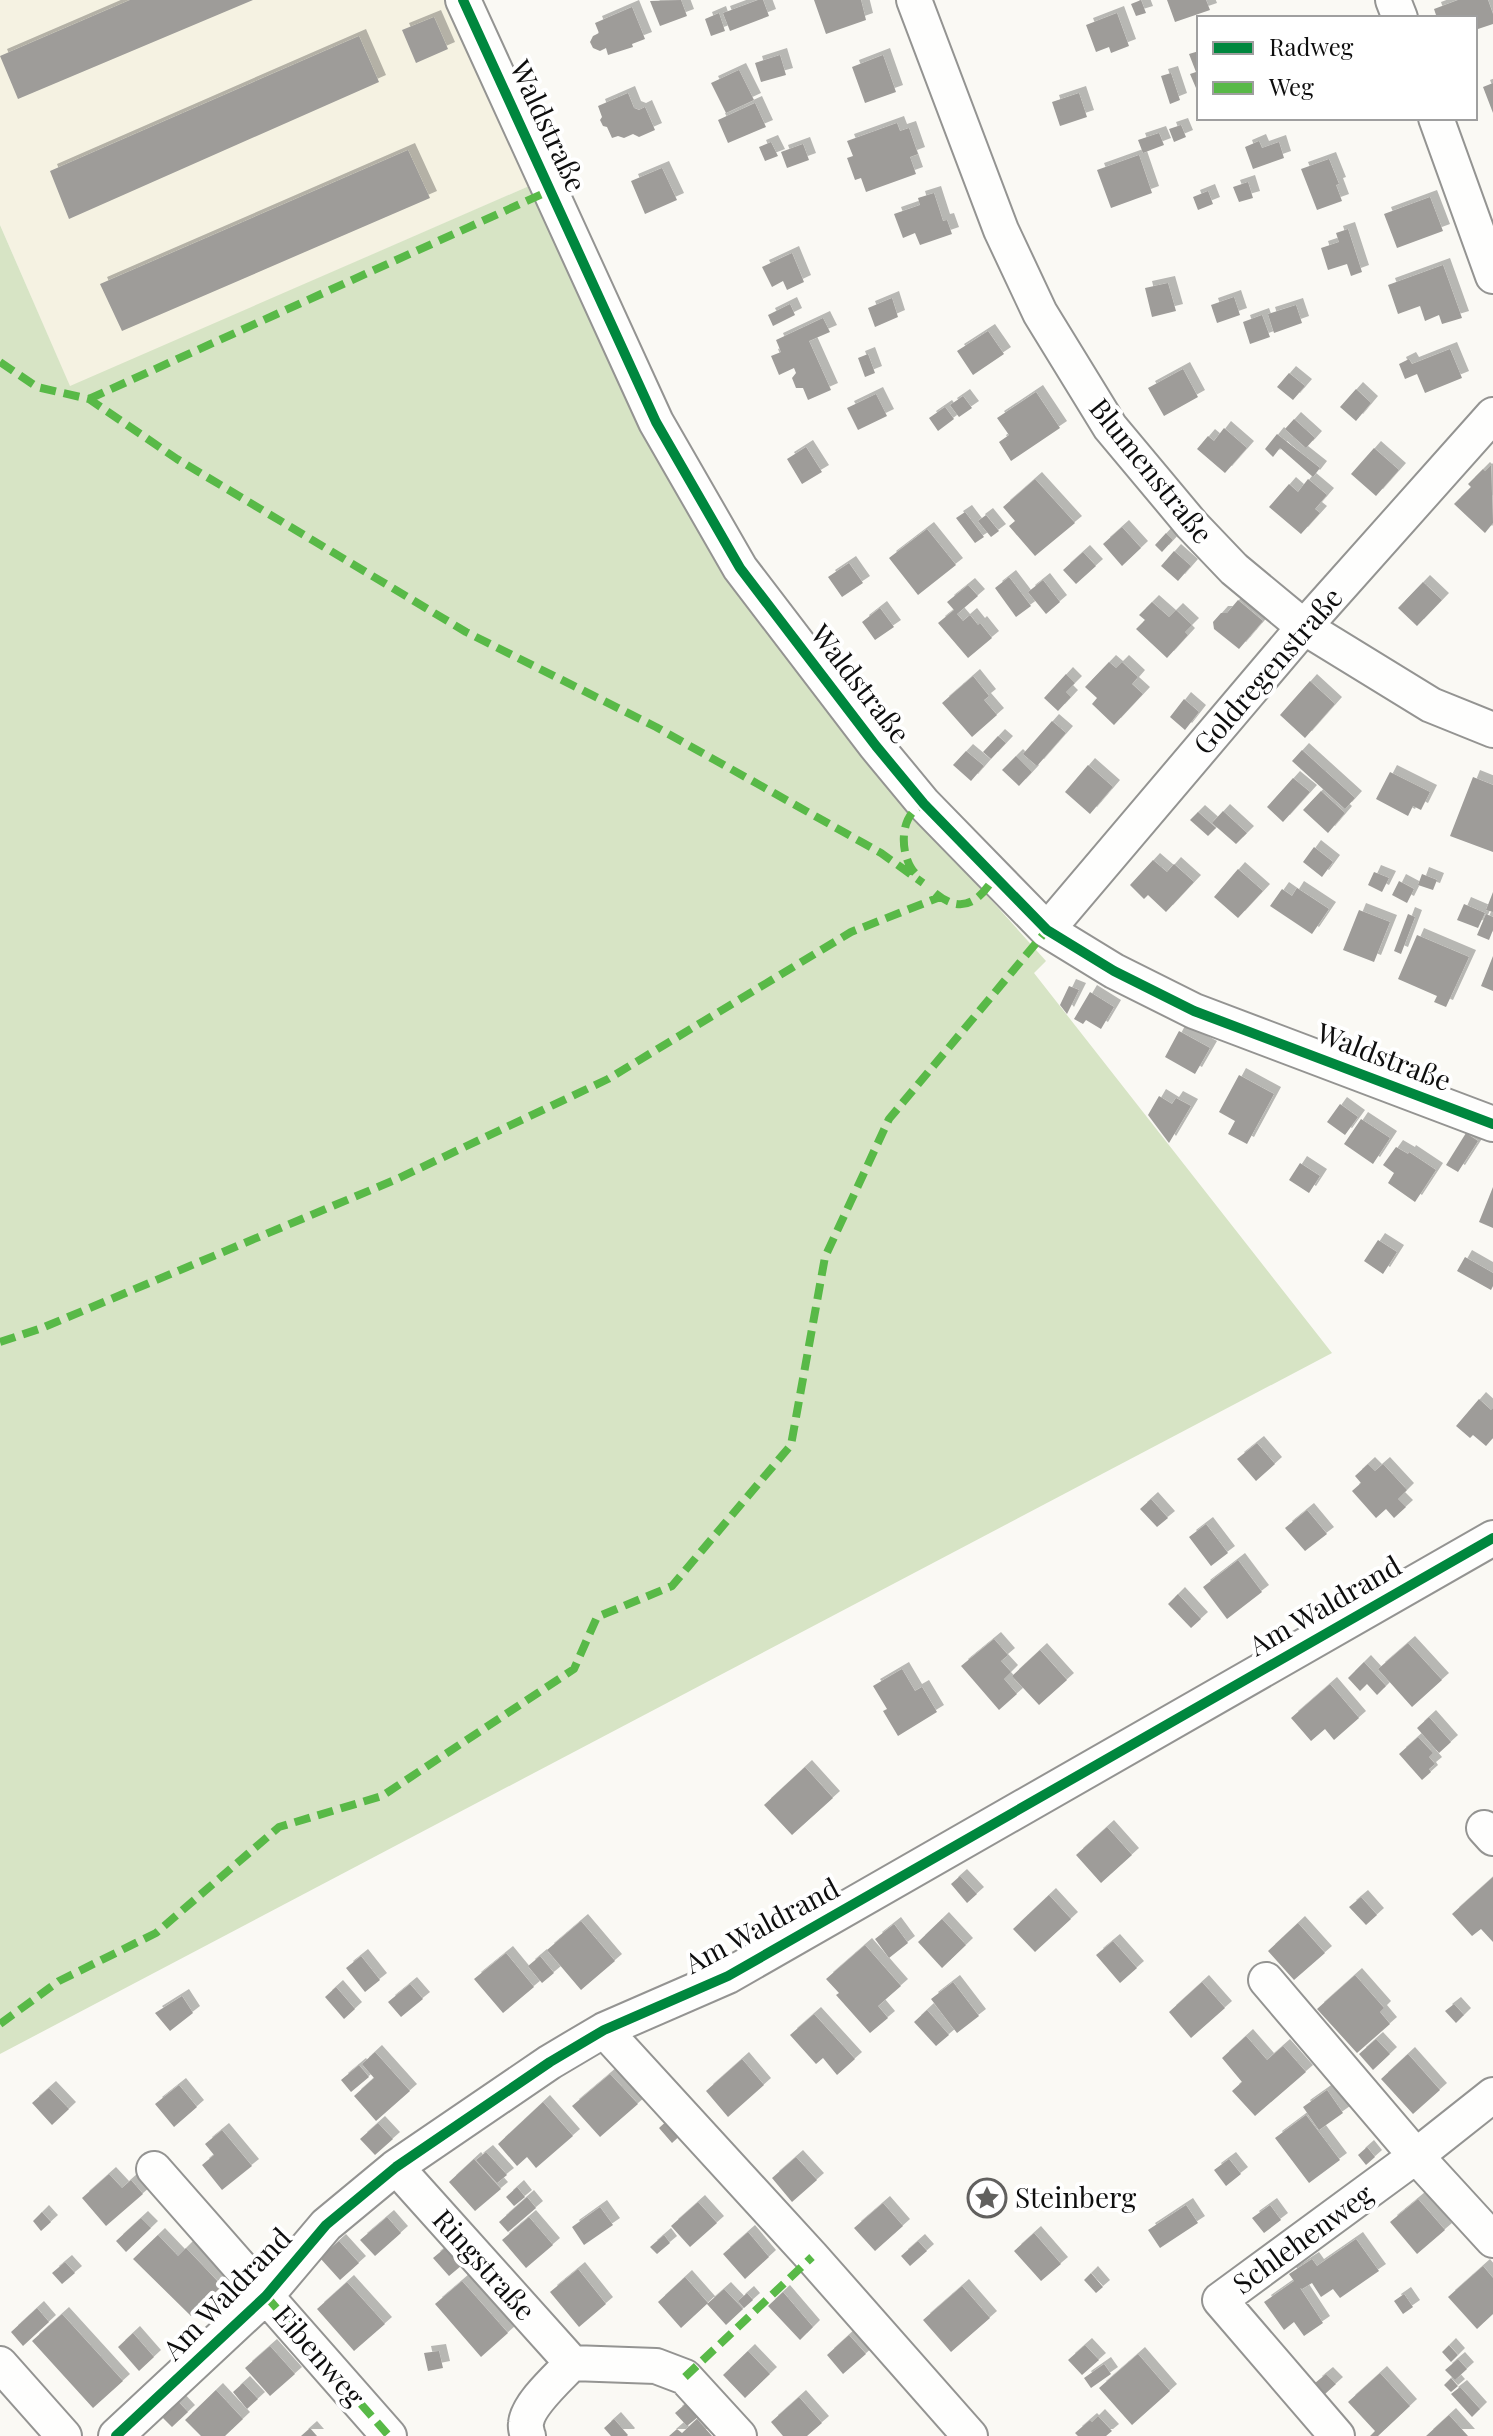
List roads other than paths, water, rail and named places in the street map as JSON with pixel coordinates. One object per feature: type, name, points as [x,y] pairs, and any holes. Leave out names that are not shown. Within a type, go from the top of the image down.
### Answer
[{"type":"street","name":"Waldstraße","points":[[463,0],[656,422],[740,568],[924,804],[1047,930],[1114,971],[1194,1011],[1493,1124]]},
{"type":"street","name":"Blumenstraße","points":[[914,0],[1001,230],[1040,313],[1110,427],[1192,525],[1234,569],[1304,627],[1431,705],[1493,730]]},
{"type":"street","points":[[1437,120],[1493,276]]},
{"type":"street","name":"Goldregenstraße","points":[[1047,930],[1304,627],[1493,415]]},
{"type":"street","name":"Am Waldrand","points":[[116,2436],[266,2296],[326,2225],[396,2167],[550,2062],[604,2030],[728,1976],[1493,1538]]},
{"type":"street","points":[[1266,1980],[1416,2156],[1493,2240]]},
{"type":"street","points":[[604,2030],[812,2257],[970,2436]]},
{"type":"street","name":"Schlehenweg","points":[[1337,2436],[1220,2300],[1416,2156],[1493,2095]]},
{"type":"street","name":"Ringstraße","points":[[396,2167],[572,2363]]},
{"type":"street","name":"Eibenweg","points":[[154,2169],[389,2436]]},
{"type":"street","points":[[528,2436],[525,2424],[528,2417],[542,2395],[572,2363],[656,2366],[685,2377],[739,2436]]},
{"type":"street","points":[[0,2364],[64,2436]]},
{"type":"place","name":"Steinberg","points":[[987,2198]]}]
